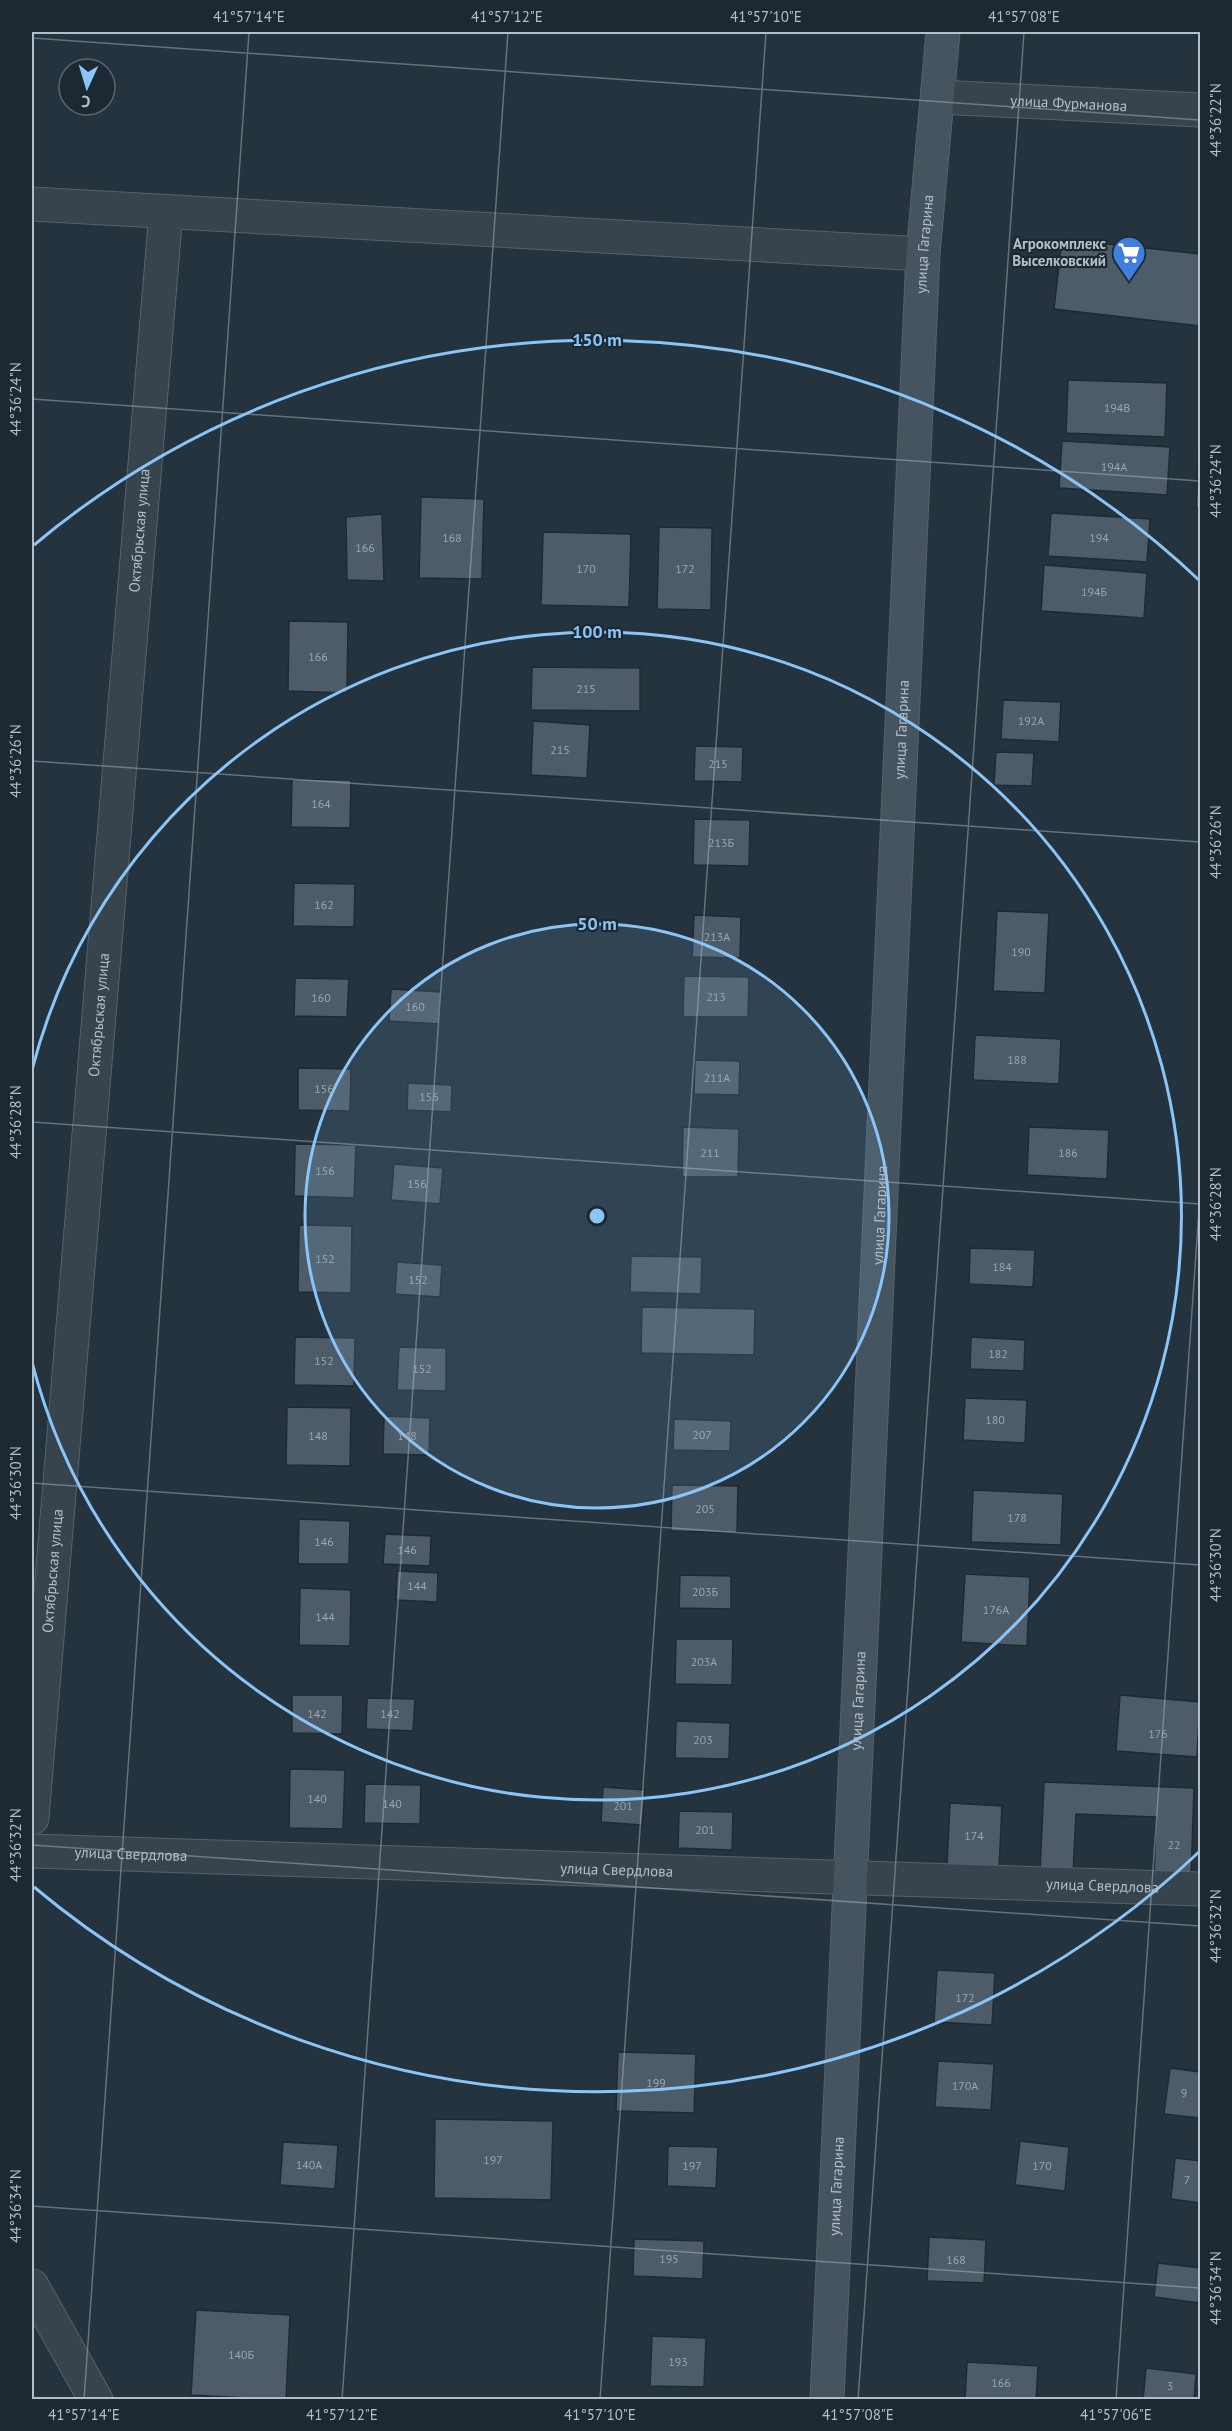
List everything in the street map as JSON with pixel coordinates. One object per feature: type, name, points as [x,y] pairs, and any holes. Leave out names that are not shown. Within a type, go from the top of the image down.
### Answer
[{"type":"main road","name":"улица Гагарина","points":[[828,2400],[923,254],[939,97],[943,32]]},
{"type":"street","name":"улица Фурманова","points":[[939,97],[1200,110]]},
{"type":"street","points":[[32,204],[923,254]]},
{"type":"street","name":"Октябрьская улица","points":[[32,1818],[166,213]]},
{"type":"street","name":"улица Свердлова","points":[[32,1851],[1200,1889]]},
{"type":"street","points":[[32,2286],[96,2400]]},
{"type":"building","name":"Агрокомплекс Выселковский","points":[[1062,239],[1200,254],[1200,326],[1054,309]]},
{"type":"building","name":"Агрокомплекс Выселковский","points":[[1062,239],[1200,254],[1200,326],[1054,309]]},
{"type":"building","points":[[1068,380],[1167,383],[1165,437],[1066,433]]},
{"type":"building","points":[[1200,423],[1200,508],[1196,508]]},
{"type":"building","points":[[1062,441],[1170,447],[1167,495],[1059,488]]},
{"type":"building","points":[[421,497],[484,499],[482,579],[419,578]]},
{"type":"building","points":[[1051,513],[1150,519],[1147,562],[1048,556]]},
{"type":"building","points":[[382,514],[384,581],[347,580],[346,517]]},
{"type":"building","points":[[659,527],[712,528],[711,610],[657,609]]},
{"type":"building","points":[[543,532],[631,534],[629,607],[541,605]]},
{"type":"building","points":[[1044,565],[1147,573],[1144,618],[1041,611]]},
{"type":"building","points":[[289,621],[348,622],[347,693],[288,691]]},
{"type":"building","points":[[532,667],[640,668],[640,711],[531,710]]},
{"type":"building","points":[[1003,700],[1061,702],[1059,742],[1001,739]]},
{"type":"building","points":[[533,721],[590,725],[587,778],[531,775]]},
{"type":"building","points":[[695,746],[743,747],[742,782],[694,781]]},
{"type":"building","points":[[996,752],[1034,753],[1032,786],[994,785]]},
{"type":"building","points":[[292,779],[351,780],[350,828],[291,827]]},
{"type":"building","points":[[694,819],[750,820],[749,866],[693,865]]},
{"type":"building","points":[[294,883],[355,884],[354,927],[293,926]]},
{"type":"building","points":[[997,911],[1049,913],[1045,993],[993,991]]},
{"type":"building","points":[[694,915],[741,917],[740,958],[692,957]]},
{"type":"building","points":[[684,976],[749,977],[748,1017],[683,1017]]},
{"type":"building","points":[[295,978],[349,979],[347,1017],[294,1016]]},
{"type":"building","points":[[391,989],[441,992],[439,1024],[389,1021]]},
{"type":"building","points":[[975,1035],[1061,1039],[1059,1084],[973,1080]]},
{"type":"building","points":[[695,1060],[740,1061],[739,1095],[694,1094]]},
{"type":"building","points":[[298,1068],[351,1069],[350,1111],[298,1110]]},
{"type":"building","points":[[408,1083],[452,1085],[451,1112],[407,1110]]},
{"type":"building","points":[[683,1127],[739,1129],[738,1177],[682,1177]]},
{"type":"building","points":[[1029,1127],[1109,1130],[1107,1179],[1027,1175]]},
{"type":"building","points":[[295,1144],[356,1145],[354,1198],[294,1196]]},
{"type":"building","points":[[394,1164],[443,1168],[440,1204],[391,1200]]},
{"type":"building","points":[[299,1225],[352,1226],[351,1293],[298,1292]]},
{"type":"building","points":[[970,1248],[1035,1250],[1033,1287],[969,1284]]},
{"type":"building","points":[[631,1256],[702,1257],[701,1294],[630,1292]]},
{"type":"building","points":[[397,1262],[442,1265],[440,1297],[395,1294]]},
{"type":"building","points":[[642,1307],[755,1309],[754,1355],[641,1353]]},
{"type":"building","points":[[295,1337],[355,1338],[354,1386],[294,1385]]},
{"type":"building","points":[[971,1337],[1025,1340],[1024,1371],[970,1369]]},
{"type":"building","points":[[399,1347],[446,1348],[446,1391],[397,1390]]},
{"type":"building","points":[[965,1398],[1027,1400],[1025,1443],[963,1440]]},
{"type":"building","points":[[287,1407],[351,1408],[350,1466],[286,1465]]},
{"type":"building","points":[[384,1416],[430,1418],[429,1455],[383,1454]]},
{"type":"building","points":[[674,1419],[731,1421],[730,1451],[673,1450]]},
{"type":"building","points":[[672,1485],[738,1486],[737,1533],[671,1531]]},
{"type":"building","points":[[973,1490],[1063,1494],[1061,1545],[971,1542]]},
{"type":"building","points":[[299,1519],[350,1521],[349,1564],[298,1564]]},
{"type":"building","points":[[385,1534],[431,1536],[430,1566],[383,1564]]},
{"type":"building","points":[[397,1571],[438,1573],[437,1602],[396,1600]]},
{"type":"building","points":[[965,1574],[1030,1577],[1027,1646],[961,1642]]},
{"type":"building","points":[[680,1575],[731,1576],[731,1609],[679,1608]]},
{"type":"building","points":[[300,1588],[351,1590],[350,1646],[299,1645]]},
{"type":"building","points":[[676,1639],[733,1639],[732,1685],[675,1684]]},
{"type":"building","points":[[292,1695],[343,1695],[342,1734],[292,1733]]},
{"type":"building","points":[[1120,1695],[1200,1702],[1197,1757],[1116,1751]]},
{"type":"building","points":[[367,1698],[415,1699],[413,1731],[366,1729]]},
{"type":"building","points":[[676,1721],[730,1723],[729,1759],[675,1758]]},
{"type":"building","points":[[290,1769],[345,1770],[343,1829],[289,1828]]},
{"type":"building","points":[[1044,1782],[1194,1788],[1191,1879],[1154,1877],[1156,1817],[1076,1814],[1073,1874],[1040,1872]]},
{"type":"building","points":[[365,1784],[421,1785],[420,1824],[364,1823]]},
{"type":"building","points":[[603,1787],[645,1790],[642,1825],[601,1822]]},
{"type":"building","points":[[950,1803],[1002,1806],[999,1868],[947,1865]]},
{"type":"building","points":[[679,1811],[733,1812],[732,1850],[678,1848]]},
{"type":"building","points":[[937,1970],[995,1973],[992,2025],[934,2022]]},
{"type":"building","points":[[618,2052],[696,2054],[694,2113],[616,2111]]},
{"type":"building","points":[[938,2061],[994,2064],[991,2110],[935,2107]]},
{"type":"building","points":[[1170,2068],[1200,2072],[1200,2118],[1164,2114]]},
{"type":"building","points":[[435,2119],[553,2121],[551,2200],[434,2198]]},
{"type":"building","points":[[1020,2141],[1069,2147],[1065,2191],[1015,2185]]},
{"type":"building","points":[[283,2142],[338,2145],[335,2189],[280,2185]]},
{"type":"building","points":[[668,2146],[718,2147],[716,2188],[667,2186]]},
{"type":"building","points":[[1175,2158],[1200,2161],[1200,2203],[1171,2199]]},
{"type":"building","points":[[929,2237],[986,2240],[984,2283],[927,2281]]},
{"type":"building","points":[[634,2239],[704,2241],[703,2279],[633,2276]]},
{"type":"building","points":[[1158,2263],[1200,2268],[1200,2303],[1154,2297]]},
{"type":"building","points":[[196,2310],[290,2315],[286,2400],[191,2395]]},
{"type":"building","points":[[652,2336],[706,2338],[704,2387],[650,2386]]},
{"type":"building","points":[[967,2362],[1038,2366],[1036,2400],[965,2400]]},
{"type":"building","points":[[1146,2368],[1196,2374],[1194,2400],[1143,2399]]},
{"type":"place","name":"Агрокомплекс Выселковский","points":[[1129,282]]}]
